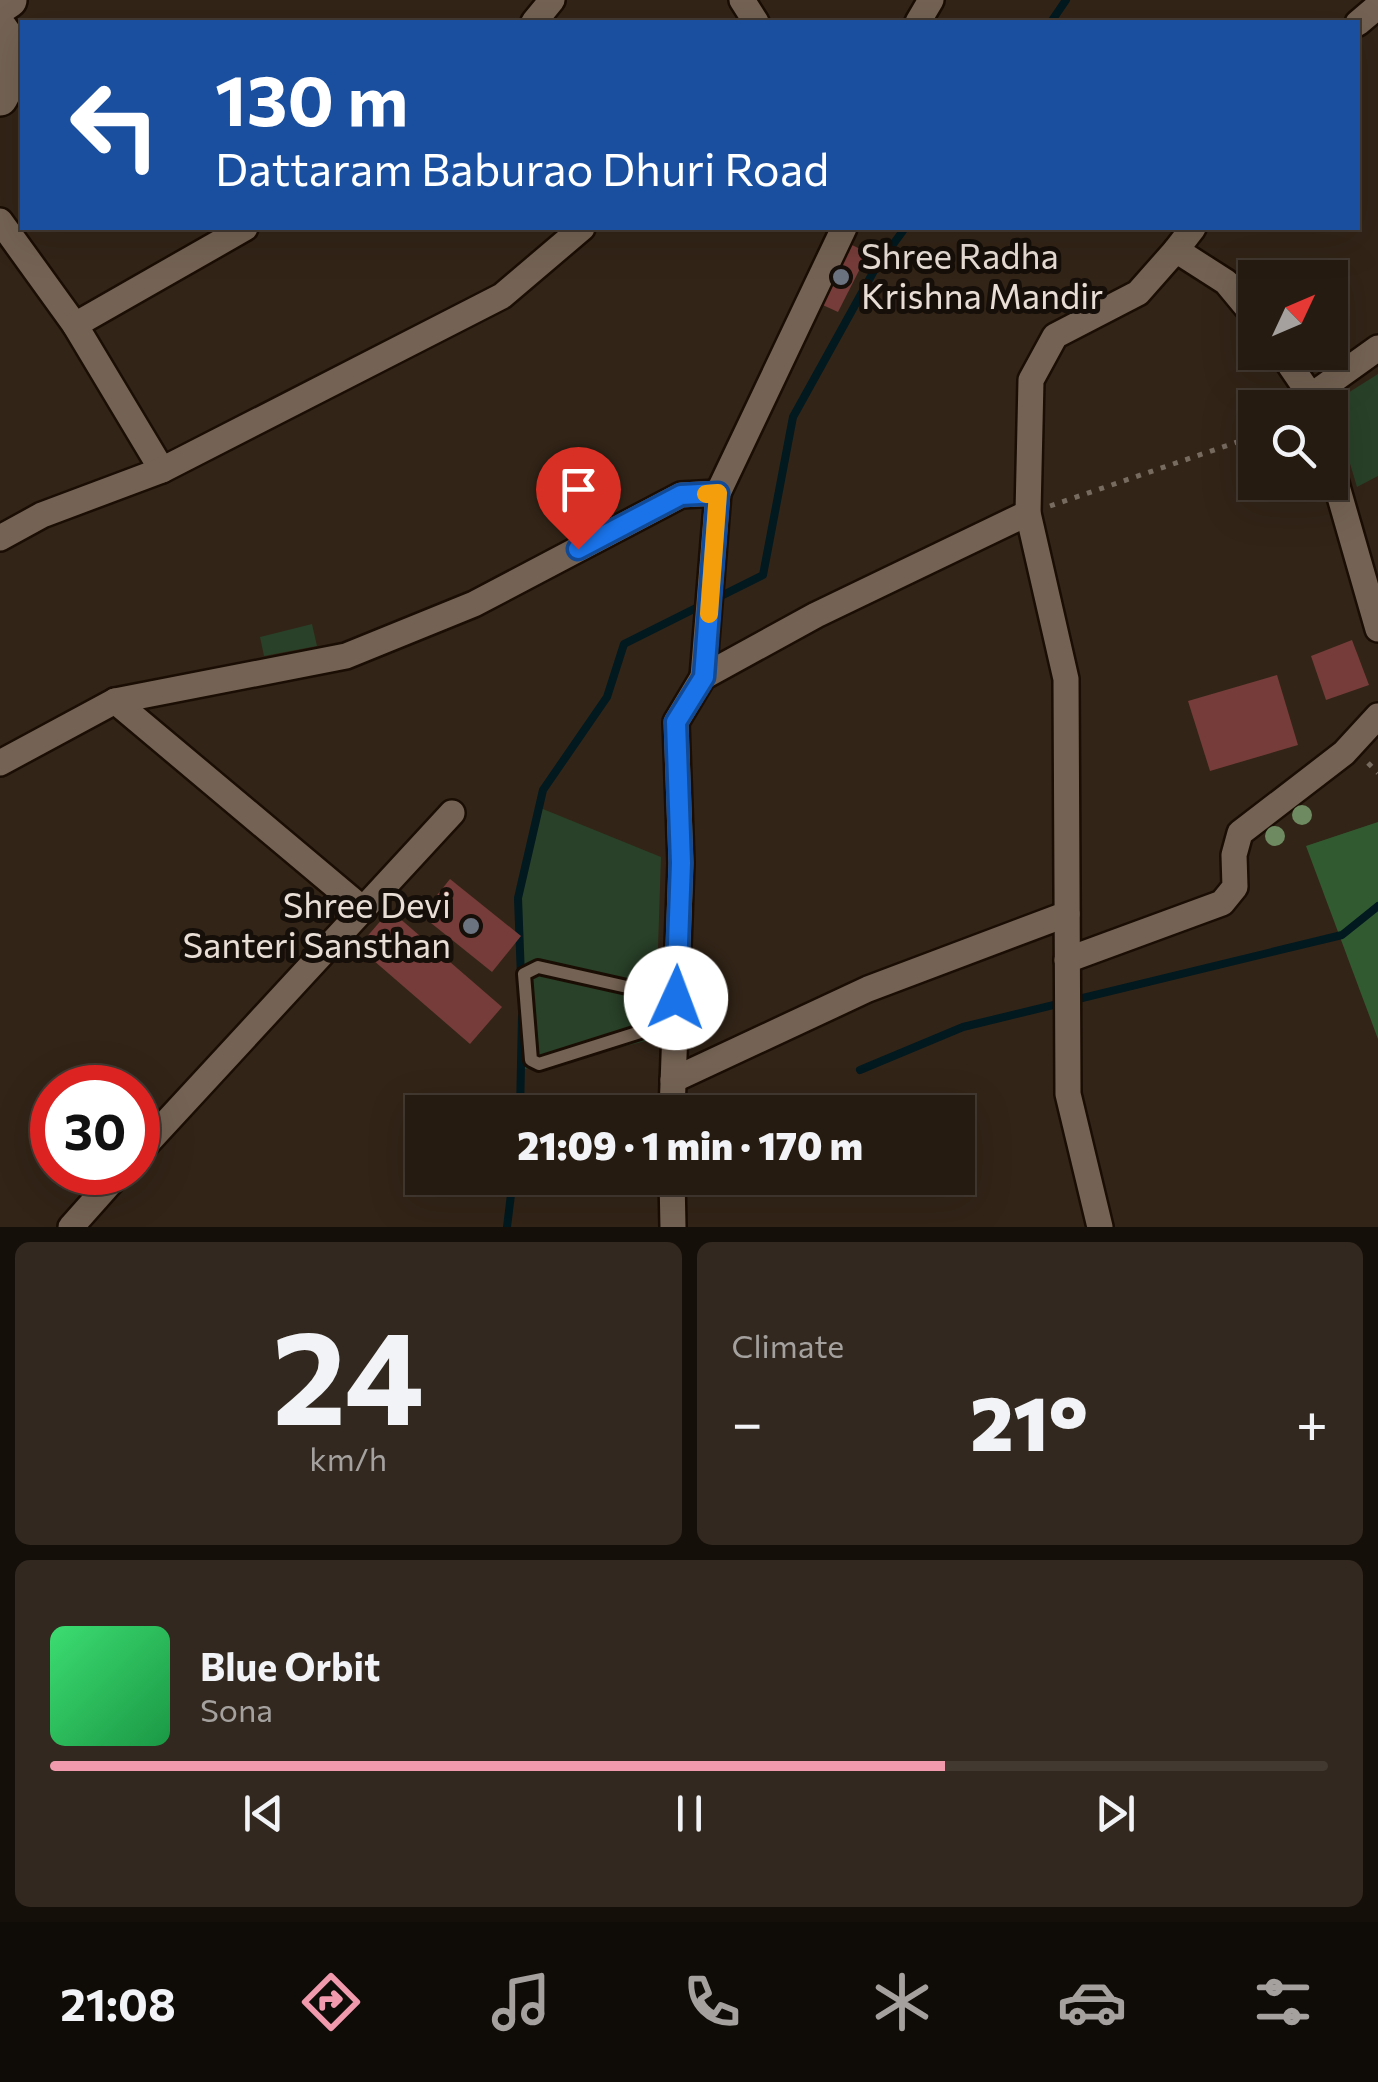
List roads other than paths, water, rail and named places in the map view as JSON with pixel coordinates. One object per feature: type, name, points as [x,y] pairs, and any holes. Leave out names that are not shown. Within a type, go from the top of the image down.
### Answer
[{"type":"main road","points":[[0,6],[9,0]]},
{"type":"main road","points":[[0,30],[14,49],[11,77],[0,98]]},
{"type":"street","points":[[536,20],[552,0]]},
{"type":"street","points":[[0,221],[76,324],[162,470]]},
{"type":"street","points":[[76,324],[240,230]]},
{"type":"street","points":[[0,538],[42,516],[162,470],[502,296],[580,230]]},
{"type":"street","points":[[673,1095],[681,863],[676,722],[704,677],[718,493],[843,230]]},
{"type":"street","points":[[1100,1227],[1068,1094],[1066,679],[1028,513],[1031,380],[1055,336],[1138,293],[1191,230]]},
{"type":"street","points":[[1176,250],[1226,282],[1238,296]]},
{"type":"street","points":[[1327,390],[1378,348]]},
{"type":"street","points":[[0,763],[115,701],[346,656],[474,604],[681,495],[718,493]]},
{"type":"street","points":[[1341,500],[1378,625]]},
{"type":"street","points":[[704,677],[816,615],[1028,513]]},
{"type":"street","points":[[115,701],[364,910]]},
{"type":"street","points":[[1068,960],[1222,903],[1235,887],[1234,855],[1240,833],[1344,754],[1378,716]]},
{"type":"street","points":[[160,1130],[452,813]]},
{"type":"street","points":[[673,1080],[868,989],[1067,914]]},
{"type":"street","points":[[70,1227],[99,1195]]},
{"type":"street","points":[[672,1195],[673,1227]]},
{"type":"lane","points":[[538,967],[676,1009],[539,1064],[531,1060],[524,974],[538,967]]},
{"type":"waterway","points":[[1052,20],[1066,0]]},
{"type":"waterway","points":[[715,599],[763,575],[793,417],[875,269],[904,230]]},
{"type":"waterway","points":[[521,977],[518,898],[543,790],[607,697],[624,644],[702,605]]},
{"type":"waterway","points":[[860,1070],[963,1027],[1342,935],[1378,906]]},
{"type":"waterway","points":[[520,1095],[522,1016]]},
{"type":"waterway","points":[[507,1227],[511,1195]]},
{"type":"place","name":"Shree Radha Krishna Mandir","points":[[841,277]]},
{"type":"place","name":"Shree Devi Santeri Sansthan","points":[[471,926]]}]
